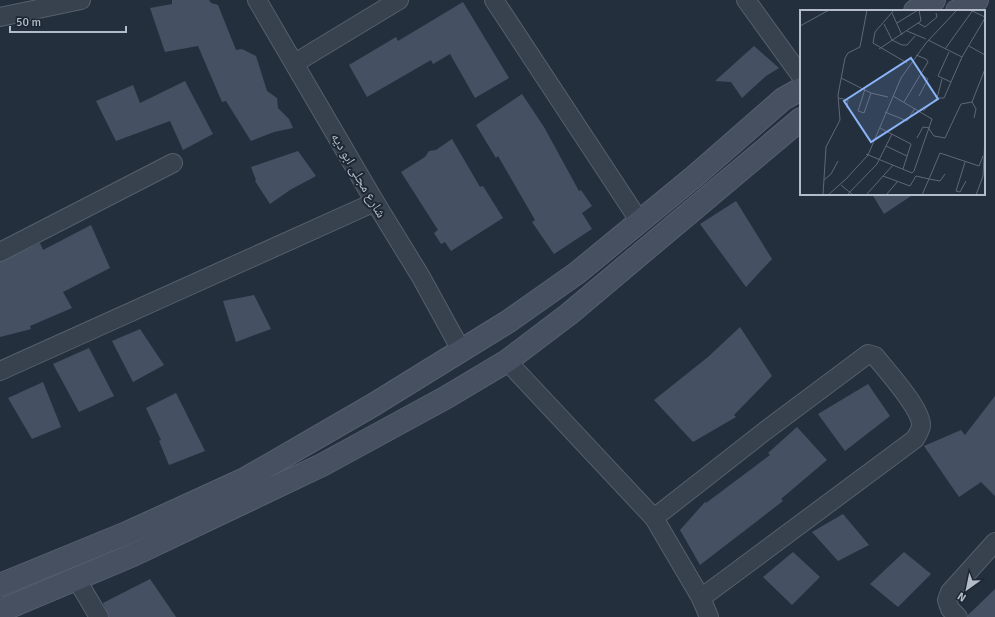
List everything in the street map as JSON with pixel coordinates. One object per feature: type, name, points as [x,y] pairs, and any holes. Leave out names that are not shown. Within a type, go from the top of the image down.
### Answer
[{"type":"main road","points":[[917,10],[934,0]]},
{"type":"main road","points":[[959,10],[977,0]]},
{"type":"main road","points":[[0,585],[129,532],[245,479],[374,404],[509,320],[577,273],[640,222],[784,100],[800,89]]},
{"type":"main road","points":[[0,611],[77,580],[203,523],[322,465],[445,398],[507,361],[569,314],[800,120]]},
{"type":"main road","points":[[192,503],[203,523]]},
{"type":"street","points":[[0,17],[81,0]]},
{"type":"street","name":"شارع مجلى ابو ديه","points":[[257,0],[375,202],[421,277],[461,350]]},
{"type":"street","points":[[295,63],[399,0]]},
{"type":"street","points":[[494,0],[640,222]]},
{"type":"street","points":[[746,0],[800,75]]},
{"type":"street","points":[[0,252],[173,163]]},
{"type":"street","points":[[2,366],[375,202]]},
{"type":"street","points":[[654,518],[765,431],[868,354],[875,356],[893,378],[920,417],[921,426],[914,439],[701,598]]},
{"type":"street","points":[[507,361],[654,518],[701,598],[710,617]]},
{"type":"street","points":[[958,617],[950,609],[947,600],[950,592],[995,542]]},
{"type":"street","points":[[77,580],[99,617]]},
{"type":"building","points":[[172,0],[209,0],[211,3],[218,5],[236,50],[242,49],[256,56],[267,91],[277,98],[278,108],[289,119],[293,128],[274,132],[251,141],[226,101],[222,102],[198,46],[165,52],[150,8],[172,4]]},
{"type":"building","points":[[463,2],[509,78],[475,98],[450,54],[433,64],[431,60],[367,97],[349,65],[396,37],[398,41]]},
{"type":"building","points":[[754,46],[779,68],[766,76],[742,98],[731,82],[715,81]]},
{"type":"building","points":[[185,81],[213,134],[183,150],[170,121],[116,141],[96,101],[133,85],[140,103]]},
{"type":"building","points":[[522,94],[544,127],[579,191],[581,190],[592,206],[582,213],[592,229],[554,254],[532,222],[535,220],[498,156],[496,158],[476,125]]},
{"type":"building","points":[[452,139],[480,187],[483,186],[503,218],[451,251],[445,242],[441,244],[434,233],[438,230],[401,172],[425,157],[429,151],[436,150]]},
{"type":"building","points":[[298,151],[316,176],[290,190],[270,204],[255,181],[256,180],[251,167]]},
{"type":"building","points":[[873,195],[912,195],[884,214]]},
{"type":"building","points":[[736,201],[772,259],[746,287],[700,224]]},
{"type":"building","points":[[91,225],[110,268],[63,292],[72,308],[30,326],[31,329],[0,337],[0,262],[40,243],[43,250]]},
{"type":"building","points":[[254,295],[271,329],[236,342],[223,301]]},
{"type":"building","points":[[740,327],[772,376],[734,415],[736,417],[693,442],[654,400],[708,357]]},
{"type":"building","points":[[140,329],[164,365],[133,382],[112,341]]},
{"type":"building","points":[[89,348],[114,396],[79,412],[53,364]]},
{"type":"building","points":[[43,382],[61,427],[32,439],[8,398]]},
{"type":"building","points":[[868,384],[890,416],[845,451],[818,414]]},
{"type":"building","points":[[176,393],[205,451],[169,465],[159,441],[161,440],[146,408]]},
{"type":"building","points":[[995,396],[995,496],[981,482],[959,497],[924,446],[961,430],[965,435]]},
{"type":"building","points":[[797,427],[827,460],[781,499],[783,501],[700,565],[680,530],[705,502],[706,503],[770,455],[768,453]]},
{"type":"building","points":[[843,514],[869,545],[838,561],[812,532]]},
{"type":"building","points":[[793,552],[820,577],[792,605],[763,577]]},
{"type":"building","points":[[904,552],[931,574],[898,607],[870,584]]},
{"type":"building","points":[[150,579],[176,617],[109,617],[103,603]]},
{"type":"building","points":[[995,589],[995,617],[968,617],[968,615]]}]
